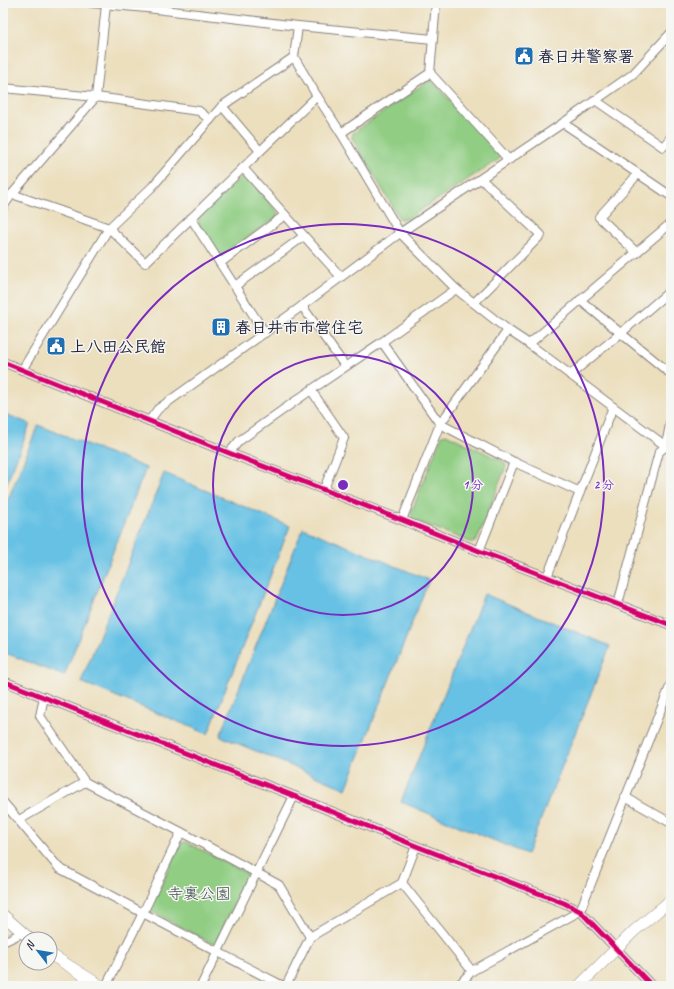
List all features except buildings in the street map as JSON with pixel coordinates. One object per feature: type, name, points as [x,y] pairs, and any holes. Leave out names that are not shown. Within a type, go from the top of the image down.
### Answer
[{"type":"street","points":[[91,3],[147,6],[298,26],[433,39]]},
{"type":"street","points":[[436,3],[430,73],[509,160]]},
{"type":"street","points":[[3,207],[12,194],[96,97],[106,5]]},
{"type":"street","points":[[298,26],[294,57],[400,233],[456,290],[668,448]]},
{"type":"street","points":[[149,421],[158,409],[265,333],[400,233],[633,74],[671,33]]},
{"type":"street","points":[[22,370],[109,228],[152,187],[222,106],[294,57]]},
{"type":"street","points":[[341,133],[430,73]]},
{"type":"street","points":[[3,88],[96,97],[199,111],[210,120]]},
{"type":"street","points":[[12,194],[109,228],[145,263],[317,96]]},
{"type":"street","points":[[595,100],[663,147],[671,137]]},
{"type":"street","points":[[222,106],[260,151]]},
{"type":"street","points":[[563,123],[671,196]]},
{"type":"street","points":[[243,168],[341,277]]},
{"type":"street","points":[[637,253],[599,217],[638,174]]},
{"type":"street","points":[[474,303],[541,235],[481,179]]},
{"type":"street","points":[[220,263],[285,215]]},
{"type":"street","points":[[191,218],[265,333]]},
{"type":"street","points":[[529,344],[671,223]]},
{"type":"street","points":[[235,286],[304,236]]},
{"type":"street","points":[[229,453],[239,440],[456,290]]},
{"type":"street","points":[[570,375],[671,290]]},
{"type":"street","points":[[580,300],[671,374]]},
{"type":"street","points":[[302,306],[345,366]]},
{"type":"street","points":[[402,520],[440,424],[508,330]]},
{"type":"street","points":[[382,342],[440,424],[514,462],[580,492]]},
{"type":"street","points":[[3,362],[229,453],[671,625]]},
{"type":"street","points":[[311,390],[344,438],[324,489]]},
{"type":"street","points":[[547,577],[613,407]]},
{"type":"street","points":[[668,448],[671,419]]},
{"type":"street","points":[[618,604],[660,452],[668,448]]},
{"type":"street","points":[[479,551],[514,462]]},
{"type":"street","points":[[3,681],[416,846],[564,903],[580,911],[652,986]]},
{"type":"street","points":[[458,986],[472,971],[580,911],[671,684]]},
{"type":"street","points":[[44,697],[40,716],[85,782],[278,885],[310,937]]},
{"type":"street","points":[[19,820],[85,782]]},
{"type":"street","points":[[201,986],[294,796]]},
{"type":"street","points":[[625,797],[671,823]]},
{"type":"street","points":[[3,802],[59,868],[217,952],[285,986],[310,937],[402,883],[416,846]]},
{"type":"street","points":[[106,986],[143,913],[181,832]]},
{"type":"street","points":[[402,883],[472,971]]},
{"type":"street","points":[[579,986],[634,931],[671,900]]},
{"type":"street","points":[[3,915],[21,931]]},
{"type":"street","points":[[3,942],[18,938]]},
{"type":"street","points":[[58,960],[92,985]]},
{"type":"green space","points":[[428,81],[432,81],[500,154],[499,159],[407,219],[400,219],[352,138],[353,133]]},
{"type":"green space","points":[[242,176],[247,176],[278,213],[277,217],[221,256],[218,254],[198,223],[199,218]]},
{"type":"green space","points":[[446,434],[504,462],[506,466],[477,540],[473,543],[414,520],[411,513],[442,435]]},
{"type":"green space","name":"寺裏公園","points":[[186,842],[246,873],[247,877],[216,942],[211,943],[151,911],[150,909],[181,843]]},
{"type":"water","points":[[3,413],[30,424],[3,493]]},
{"type":"water","points":[[38,425],[146,468],[64,676],[3,652],[3,512]]},
{"type":"water","points":[[164,473],[290,526],[208,734],[81,682]]},
{"type":"water","points":[[303,528],[429,580],[346,789],[220,736]]},
{"type":"water","points":[[484,594],[610,646],[527,854],[401,802]]},
{"type":"cycle path","points":[[3,362],[229,453],[671,625]]},
{"type":"cycle path","points":[[3,681],[416,846],[564,903],[580,911],[652,986]]},
{"type":"place","name":"春日井警察署","points":[[524,56]]},
{"type":"place","name":"春日井市市営住宅","points":[[221,327]]},
{"type":"place","name":"上八田公民館","points":[[56,346]]}]
